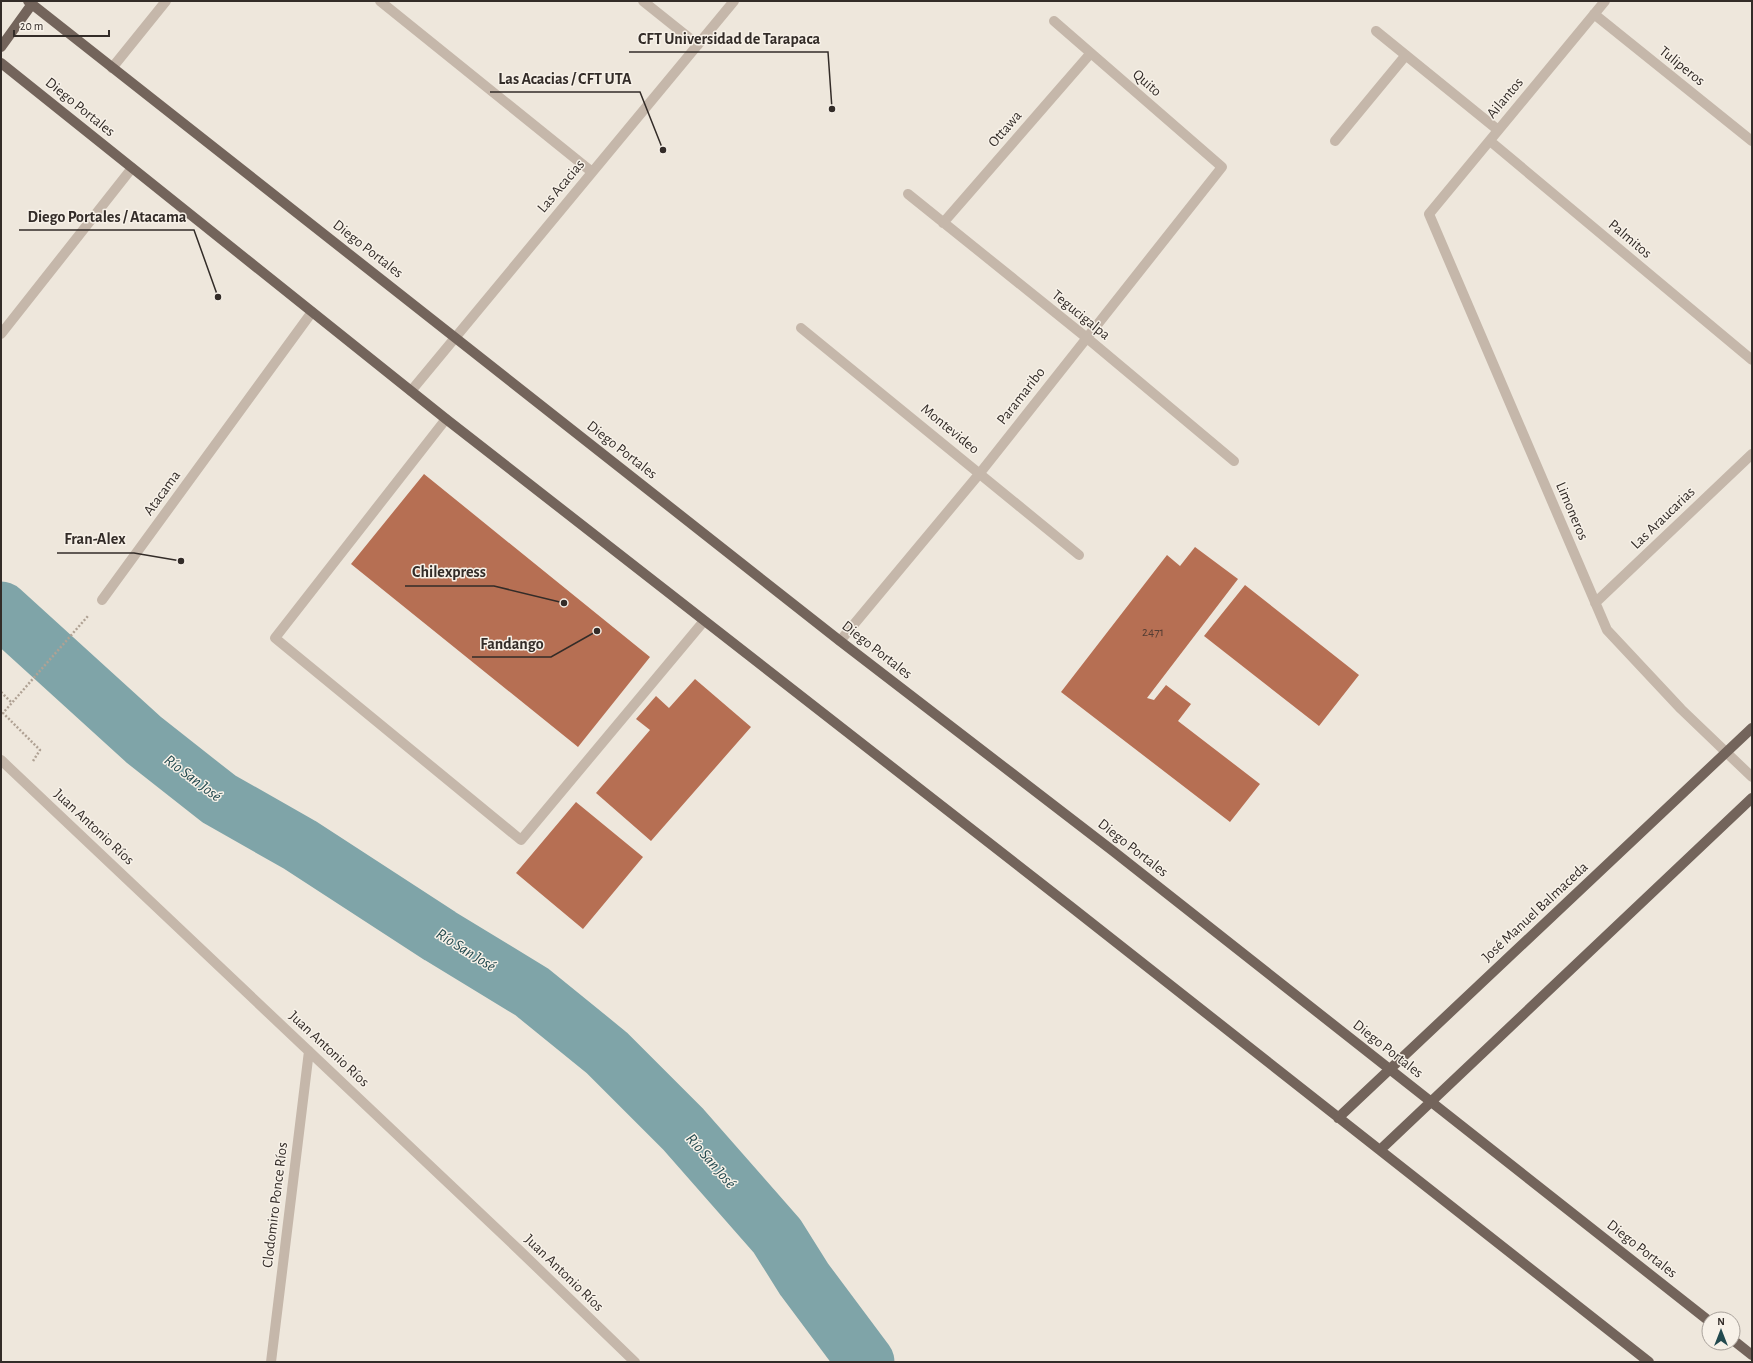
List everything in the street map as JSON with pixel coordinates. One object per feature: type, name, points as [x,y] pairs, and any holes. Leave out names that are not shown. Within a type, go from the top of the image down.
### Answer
[{"type":"main road","name":"Diego Portales","points":[[32,2],[112,68],[456,337],[840,641],[1120,856],[1701,1315]]},
{"type":"main road","points":[[1,47],[32,2]]},
{"type":"main road","name":"Diego Portales","points":[[1,63],[446,419],[1070,906],[1649,1362]]},
{"type":"main road","name":"José Manuel Balmaceda","points":[[1338,1118],[1752,728]]},
{"type":"main road","points":[[1380,1150],[1430,1101],[1752,798]]},
{"type":"main road","points":[[1741,1346],[1752,1355]]},
{"type":"street","points":[[112,68],[166,1]]},
{"type":"street","points":[[380,1],[592,172]]},
{"type":"street","points":[[643,1],[698,45]]},
{"type":"street","name":"Las Acacias","points":[[411,391],[734,1]]},
{"type":"street","name":"Ailantos","points":[[1429,214],[1605,1]]},
{"type":"street","name":"Tuliperos","points":[[1594,14],[1752,141]]},
{"type":"street","name":"Quito","points":[[1054,21],[1090,54],[1222,167]]},
{"type":"street","points":[[1376,31],[1498,130]]},
{"type":"street","name":"Ottawa","points":[[943,223],[1090,54]]},
{"type":"street","points":[[1335,141],[1406,55]]},
{"type":"street","name":"Palmitos","points":[[1490,141],[1752,360]]},
{"type":"street","name":"Paramaribo","points":[[840,641],[980,473],[1222,167]]},
{"type":"street","points":[[1,334],[132,168]]},
{"type":"street","name":"Tegucigalpa","points":[[908,194],[1087,338],[1234,461]]},
{"type":"street","name":"Limoneros","points":[[1429,214],[1607,630],[1681,709],[1752,776]]},
{"type":"street","name":"Atacama","points":[[102,600],[312,312]]},
{"type":"street","name":"Montevideo","points":[[801,328],[980,473],[1079,556]]},
{"type":"street","points":[[446,419],[275,638],[521,840],[704,621]]},
{"type":"street","name":"Las Araucarias","points":[[1595,603],[1752,454]]},
{"type":"street","name":"Juan Antonio Ríos","points":[[1,760],[635,1362]]},
{"type":"street","name":"Clodomiro Ponce Ríos","points":[[271,1362],[309,1051]]},
{"type":"path","points":[[21,778],[40,750],[3,713],[102,600]]},
{"type":"path","points":[[1,692],[12,703]]},
{"type":"building","points":[[424,474],[650,657],[578,747],[351,564]]},
{"type":"building","points":[[1195,547],[1238,579],[1147,698],[1154,700],[1166,685],[1191,704],[1178,721],[1260,784],[1230,822],[1061,692],[1167,555],[1180,566]]},
{"type":"building","points":[[1245,585],[1359,675],[1319,726],[1204,636]]},
{"type":"building","points":[[695,679],[751,727],[651,841],[596,793],[650,730],[636,719],[656,696],[669,708]]},
{"type":"building","points":[[576,802],[643,857],[583,929],[516,873]]},
{"type":"waterway","name":"Río San José","points":[[1,610],[144,740],[219,799],[300,845],[440,936],[532,992],[607,1053],[683,1129],[777,1236],[804,1279],[866,1362]]},
{"type":"place","name":"CFT Universidad de Tarapaca","points":[[832,109]]},
{"type":"place","name":"Las Acacias / CFT UTA","points":[[663,150]]},
{"type":"place","name":"Diego Portales / Atacama","points":[[218,297]]},
{"type":"place","name":"Fran-Alex","points":[[181,561]]},
{"type":"place","name":"Chilexpress","points":[[564,603]]},
{"type":"place","name":"Fandango","points":[[597,631]]}]
